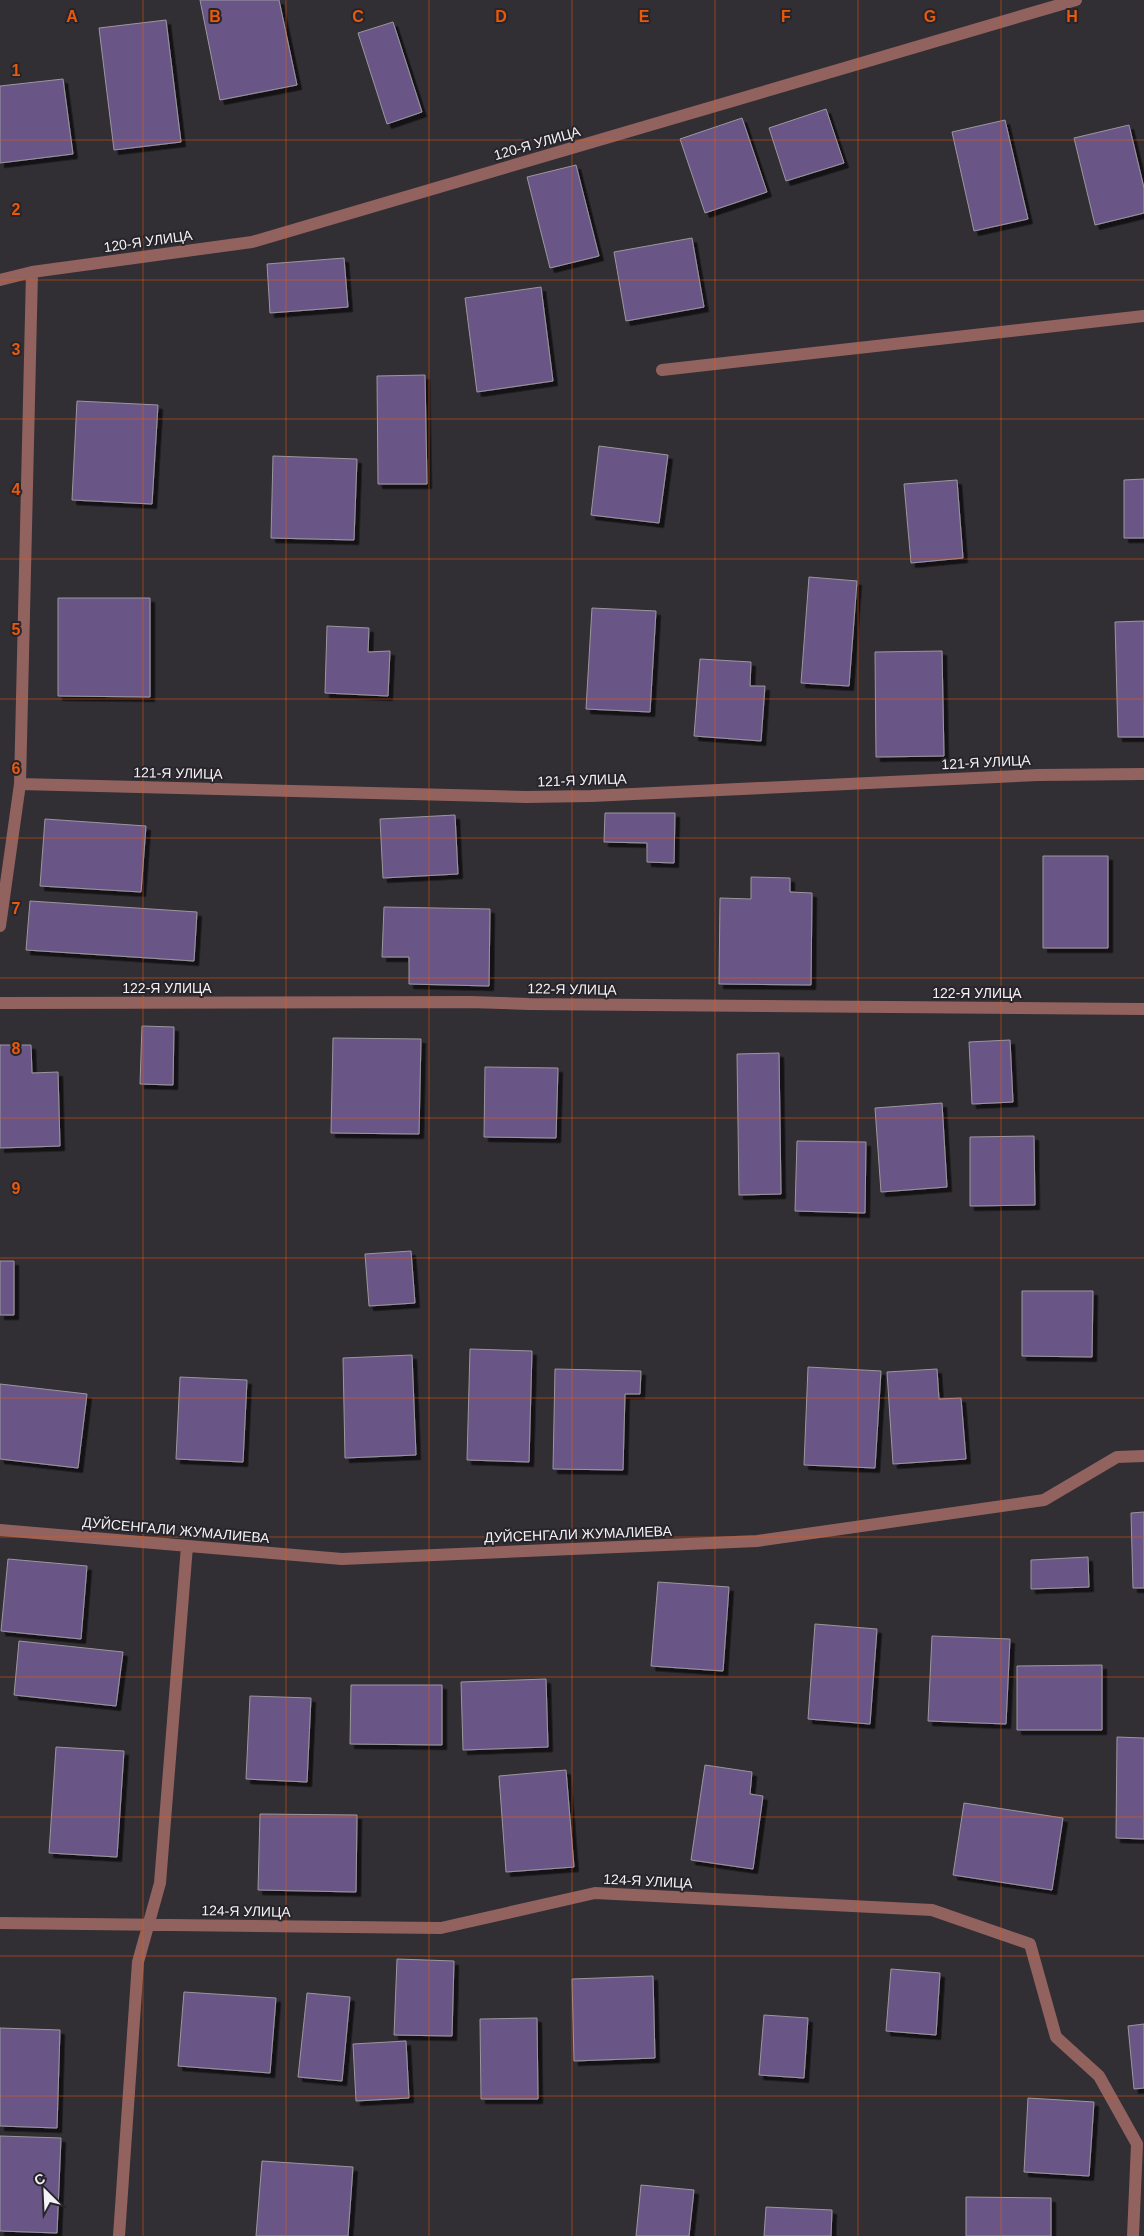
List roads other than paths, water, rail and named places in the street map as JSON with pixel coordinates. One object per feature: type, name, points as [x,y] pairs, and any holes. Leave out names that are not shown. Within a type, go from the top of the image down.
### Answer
[{"type":"street","name":"120-Я УЛИЦА","points":[[0,280],[32,272],[252,242],[1076,0]]},
{"type":"street","points":[[0,926],[20,784],[32,272]]},
{"type":"street","points":[[662,370],[1144,316]]},
{"type":"street","name":"121-Я УЛИЦА","points":[[20,784],[526,797],[591,796],[1038,775],[1144,774]]},
{"type":"street","name":"122-Я УЛИЦА","points":[[0,1004],[470,1002],[1144,1009]]},
{"type":"street","name":"ДУЙСЕНГАЛИ ЖУМАЛИЕВА","points":[[0,1530],[342,1559],[757,1541],[1044,1500],[1117,1457],[1144,1456]]},
{"type":"street","points":[[119,2236],[138,1962],[160,1883],[187,1546]]},
{"type":"street","name":"124-Я УЛИЦА","points":[[0,1923],[440,1928],[595,1893],[932,1910],[1030,1944],[1056,2037],[1099,2076],[1141,2144]]},
{"type":"street","points":[[1133,2236],[1141,2144]]}]
